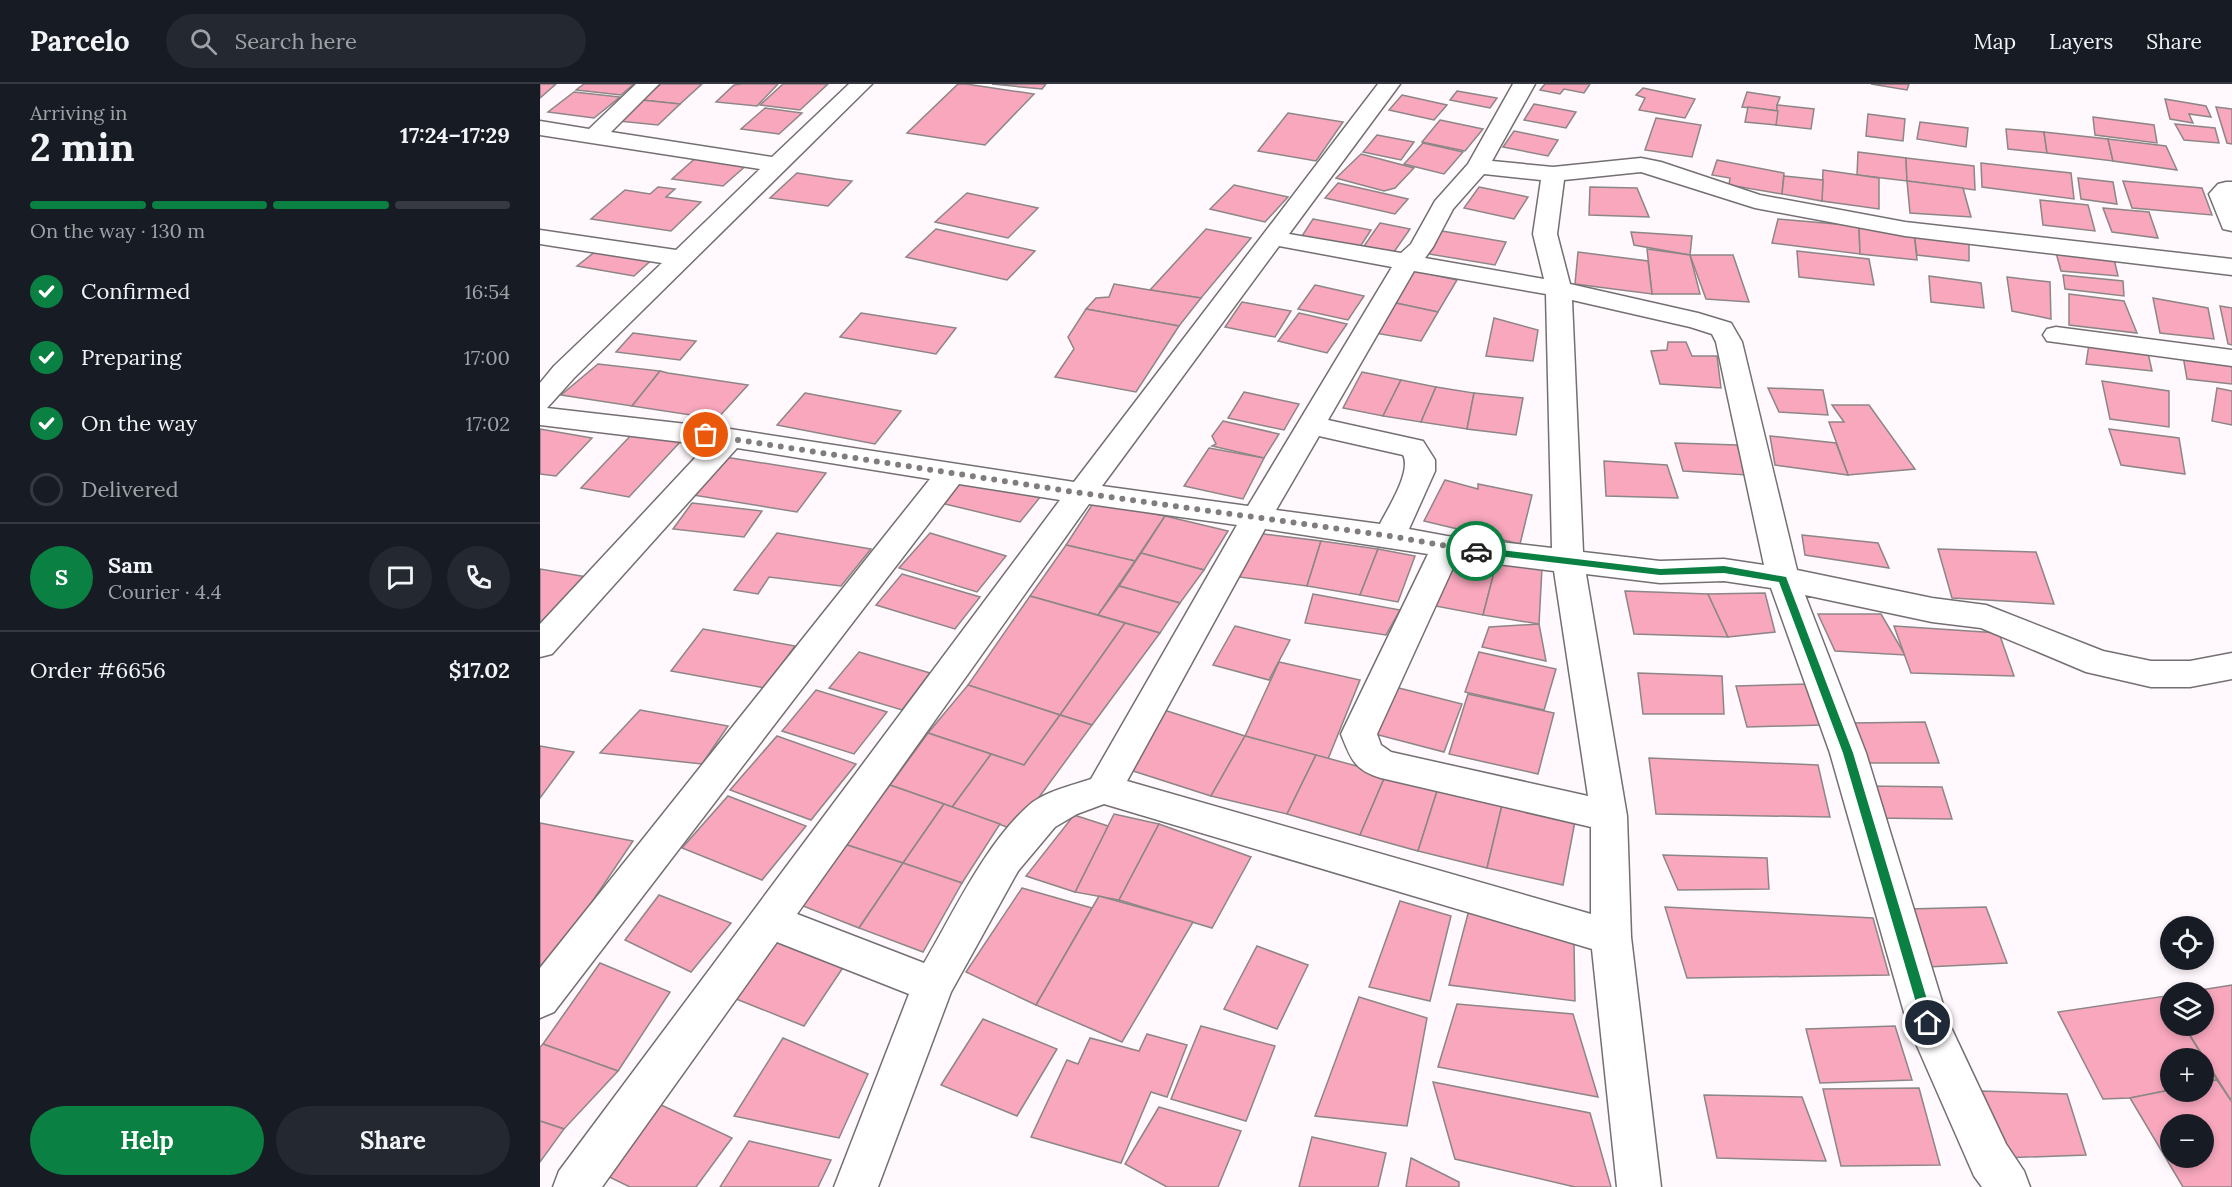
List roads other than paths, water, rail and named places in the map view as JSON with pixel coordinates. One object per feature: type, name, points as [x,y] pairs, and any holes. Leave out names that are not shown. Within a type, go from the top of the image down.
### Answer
[{"type":"street","points":[[594,137],[648,84]]},
{"type":"street","points":[[540,401],[552,370],[682,258],[860,84]]},
{"type":"street","points":[[575,1187],[1081,493],[1389,84]]},
{"type":"street","points":[[1104,789],[1257,516],[1407,262],[1421,247],[1443,206],[1479,167],[1524,84]]},
{"type":"street","points":[[540,129],[777,165]]},
{"type":"street","points":[[1479,167],[1553,174],[1641,165],[1755,201],[1893,227],[2232,267]]},
{"type":"street","points":[[1553,174],[1545,234],[1559,289],[1568,562],[1609,816],[1611,937],[1639,1187]]},
{"type":"street","points":[[2232,189],[2226,189],[2221,194],[2232,224]]},
{"type":"street","points":[[540,237],[682,258]]},
{"type":"street","points":[[1274,238],[1559,289],[1698,321],[1722,329],[1729,342],[1783,579],[1848,753],[1928,1023],[1990,1160],[2008,1187]]},
{"type":"street","points":[[2056,335],[2232,358]]},
{"type":"street","points":[[540,416],[730,438],[1081,493],[1390,536],[1447,547],[1660,572],[1724,570],[1783,579],[1932,610],[1986,617],[2098,663],[2151,674],[2190,674],[2232,666]]},
{"type":"street","points":[[1311,426],[1413,448],[1420,460],[1420,471],[1390,536]]},
{"type":"street","points":[[540,645],[730,438]]},
{"type":"street","points":[[540,999],[951,473]]},
{"type":"street","points":[[1447,547],[1359,734],[1367,753],[1381,764],[1609,816]]},
{"type":"street","points":[[856,1187],[933,985],[1005,860],[1042,816],[1064,803],[1104,789],[1611,937]]},
{"type":"street","points":[[770,921],[933,985]]}]
